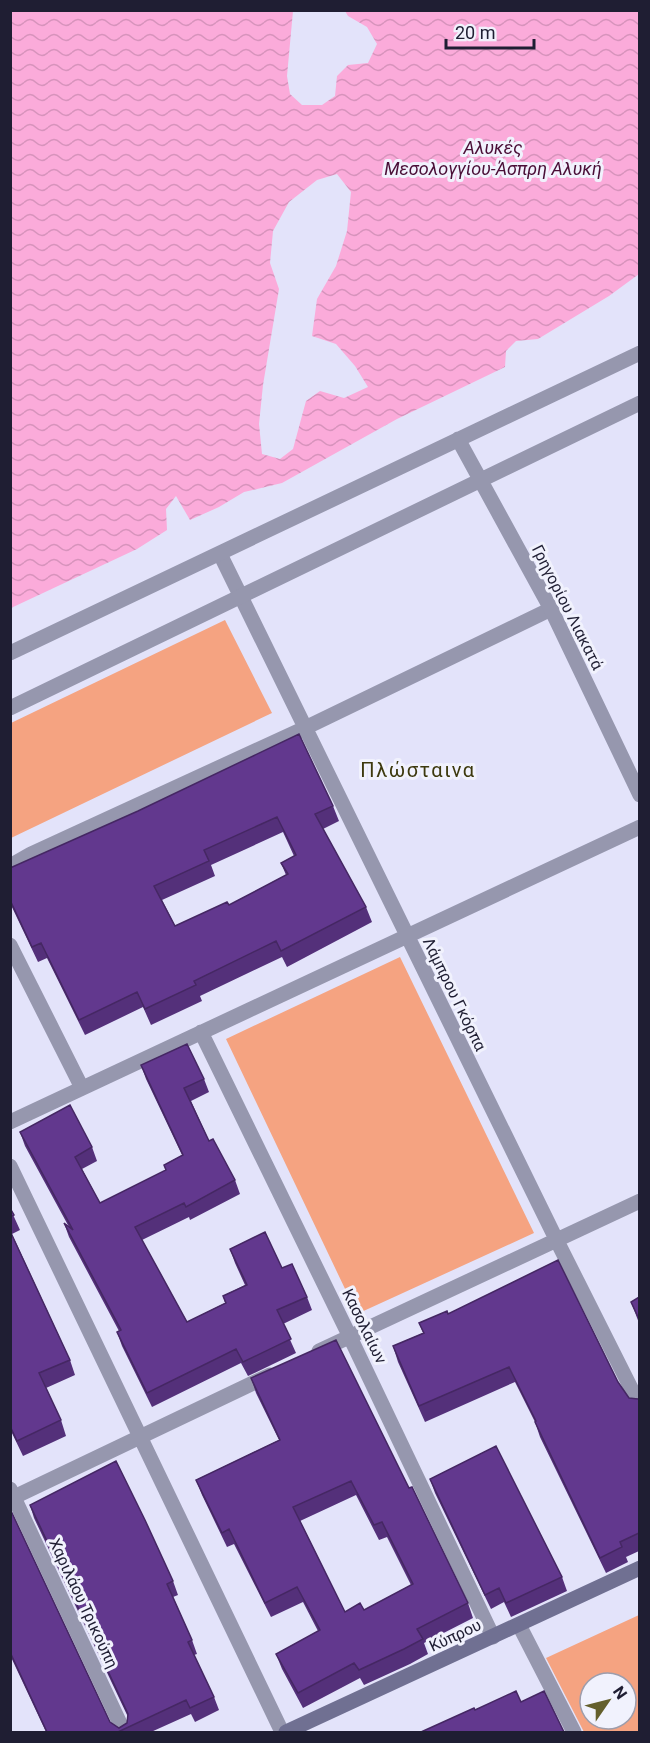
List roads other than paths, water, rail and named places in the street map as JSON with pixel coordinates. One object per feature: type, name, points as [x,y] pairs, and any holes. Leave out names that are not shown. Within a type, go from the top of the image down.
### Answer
[{"type":"main road","name":"Κύπρου","points":[[284,1732],[639,1568]]},
{"type":"street","points":[[10,653],[639,353]]},
{"type":"street","points":[[10,708],[639,403]]},
{"type":"street","name":"Γρηγορίου Λιακατά","points":[[458,439],[551,609],[639,795]]},
{"type":"street","name":"Λάμπρου Γκόρπα","points":[[220,554],[639,1406]]},
{"type":"street","points":[[10,866],[31,854],[305,728],[551,609]]},
{"type":"street","points":[[10,1122],[639,827]]},
{"type":"street","points":[[10,945],[82,1088]]},
{"type":"street","name":"Κασολαίων","points":[[201,1032],[493,1637]]},
{"type":"street","points":[[10,1166],[284,1732]]},
{"type":"street","points":[[308,1357],[639,1201]]},
{"type":"street","points":[[12,1495],[287,1367]]},
{"type":"street","name":"Χαριλάου Τρικούπη","points":[[12,1495],[124,1732]]},
{"type":"street","points":[[519,1625],[574,1732]]},
{"type":"water","name":"Αλυκές Μεσολογγίου-Άσπρη Αλυκή","points":[[10,11],[293,11],[287,76],[290,94],[302,105],[322,105],[335,96],[337,76],[348,65],[368,63],[377,44],[367,27],[348,16],[345,11],[639,11],[639,274],[609,296],[538,339],[516,341],[506,351],[505,367],[397,419],[282,483],[244,492],[219,507],[190,520],[176,496],[166,509],[167,530],[137,549],[11,608]],"holes":[[[337,174],[351,192],[347,231],[336,266],[317,299],[312,336],[336,344],[355,366],[368,387],[344,398],[320,391],[306,401],[293,449],[280,459],[262,454],[259,424],[263,385],[279,289],[270,263],[273,231],[289,202],[317,180]]]},
{"type":"district","name":"Πλώσταινα","points":[[418,770]]}]
